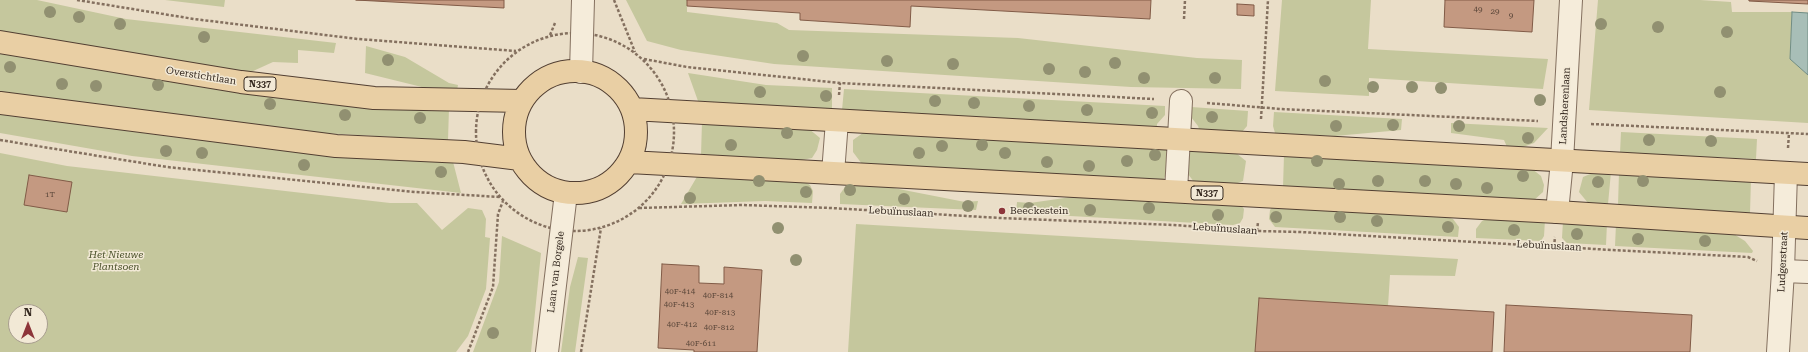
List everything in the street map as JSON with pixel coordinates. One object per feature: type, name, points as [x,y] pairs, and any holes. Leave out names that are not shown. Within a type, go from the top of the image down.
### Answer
[{"type":"main road","name":"Overstichtlaan","points":[[0,42],[241,82],[374,98],[522,101]]},
{"type":"main road","points":[[567,72],[581,72],[594,74],[606,80],[625,97],[632,109],[636,125],[636,141],[629,162],[613,180],[602,187],[585,192],[566,193],[552,189],[539,181],[528,171],[520,159],[514,135],[516,118],[522,101],[531,90],[542,81],[554,75],[567,72]]},
{"type":"main road","points":[[0,103],[336,146],[471,152],[520,159]]},
{"type":"main road","points":[[632,109],[1808,174]]},
{"type":"main road","name":"N337","points":[[629,162],[1557,212],[1808,228]]},
{"type":"street","points":[[581,72],[583,0]]},
{"type":"street","name":"Landsherenlaan","points":[[1557,212],[1562,161],[1571,0]]},
{"type":"street","points":[[1176,191],[1181,100]]},
{"type":"street","points":[[833,173],[837,121]]},
{"type":"street","name":"Ludgerstraat","points":[[1778,352],[1785,227],[1786,173]]},
{"type":"street","name":"Laan van Borgele","points":[[546,352],[566,193]]},
{"type":"street","points":[[1783,271],[1808,272]]},
{"type":"path","points":[[76,0],[194,19],[350,38],[516,51]]},
{"type":"path","points":[[614,0],[635,52]]},
{"type":"path","points":[[1184,19],[1185,0]]},
{"type":"path","points":[[1262,107],[1268,0]]},
{"type":"path","points":[[644,60],[688,67],[840,83],[1181,100],[1262,107],[1808,134]]},
{"type":"path","points":[[0,140],[167,167],[415,192],[500,198]]},
{"type":"path","points":[[468,352],[493,287],[498,214],[503,201]]},
{"type":"path","name":"Lebuïnuslaan","points":[[639,208],[743,205],[1174,225],[1257,231],[1748,257],[1783,271]]},
{"type":"path","points":[[582,352],[601,228]]},
{"type":"green space","points":[[0,0],[37,0],[126,19],[336,43],[334,53],[298,50],[298,63],[273,62],[251,72],[82,48],[0,31]]},
{"type":"green space","points":[[165,0],[225,0],[224,7]]},
{"type":"green space","points":[[626,0],[687,0],[687,12],[777,23],[789,30],[1018,38],[1197,58],[1242,60],[1241,89],[1131,87],[774,64],[681,50],[647,41]]},
{"type":"green space","points":[[1282,0],[1371,0],[1368,49],[1548,59],[1543,89],[1369,78],[1369,96],[1275,91]]},
{"type":"green space","points":[[1598,0],[1700,0],[1731,2],[1732,12],[1792,12],[1790,58],[1808,75],[1808,123],[1589,110]]},
{"type":"green space","points":[[366,46],[405,57],[449,83],[458,85],[457,90],[426,88],[365,73]]},
{"type":"green space","points":[[0,51],[449,108],[448,140],[287,131],[0,93]]},
{"type":"green space","points":[[688,73],[766,85],[832,88],[832,111],[698,101]]},
{"type":"green space","points":[[844,89],[1165,106],[1165,115],[1157,124],[1157,127],[842,110]]},
{"type":"green space","points":[[1191,107],[1248,111],[1247,126],[1242,132],[1199,129],[1191,117]]},
{"type":"green space","points":[[0,110],[127,131],[273,149],[451,154],[461,193],[132,156],[0,133]]},
{"type":"green space","points":[[1274,112],[1402,119],[1401,130],[1335,136],[1275,133],[1273,126]]},
{"type":"green space","points":[[702,122],[808,128],[820,138],[817,150],[812,158],[802,160],[701,155]]},
{"type":"green space","points":[[1451,123],[1548,128],[1534,143],[1523,147],[1507,147],[1504,140],[1451,133]]},
{"type":"green space","points":[[867,130],[1170,148],[1168,171],[1162,182],[862,164],[853,152],[853,140]]},
{"type":"green space","points":[[1621,132],[1757,139],[1756,159],[1620,153]]},
{"type":"green space","points":[[1187,150],[1236,153],[1246,161],[1243,181],[1235,184],[1194,182],[1188,174]]},
{"type":"green space","name":"Het Nieuwe Plantsoen","points":[[0,153],[67,166],[390,203],[417,203],[442,230],[468,208],[482,210],[486,219],[485,237],[490,238],[486,289],[468,336],[456,352],[0,352]]},
{"type":"green space","points":[[1284,155],[1531,168],[1541,176],[1544,185],[1543,192],[1533,201],[1283,187]]},
{"type":"green space","points":[[1595,172],[1611,172],[1608,204],[1588,203],[1579,192],[1583,177]]},
{"type":"green space","points":[[1619,173],[1751,179],[1750,213],[1618,205]]},
{"type":"green space","points":[[698,175],[798,178],[810,185],[813,191],[812,203],[765,201],[681,204]]},
{"type":"green space","points":[[854,182],[868,183],[965,202],[978,201],[976,210],[840,204],[840,194],[845,187]]},
{"type":"green space","points":[[1092,194],[1239,203],[1244,209],[1243,218],[1240,223],[1233,225],[1016,213],[1017,202],[1030,203]]},
{"type":"green space","points":[[1274,205],[1441,215],[1453,219],[1459,227],[1458,237],[1275,227],[1269,219],[1270,210]]},
{"type":"green space","points":[[1491,217],[1545,220],[1544,236],[1541,241],[1476,238],[1476,229],[1482,221]]},
{"type":"green space","points":[[1563,221],[1607,223],[1606,245],[1567,243],[1562,238]]},
{"type":"green space","points":[[856,224],[1458,259],[1455,276],[1390,275],[1385,352],[848,352]]},
{"type":"green space","points":[[1616,224],[1732,233],[1745,241],[1753,251],[1752,253],[1615,246]]},
{"type":"green space","points":[[502,236],[541,253],[531,352],[473,352],[499,282]]},
{"type":"green space","points":[[578,257],[588,258],[575,352],[561,352],[570,287]]},
{"type":"water","points":[[1792,12],[1808,13],[1808,75],[1790,59]]},
{"type":"building","points":[[356,0],[504,0],[504,8]]},
{"type":"building","points":[[687,0],[1151,0],[1150,19],[911,6],[910,27],[800,20],[800,13],[687,6]]},
{"type":"building","points":[[1445,0],[1534,0],[1532,32],[1444,27]]},
{"type":"building","points":[[1808,0],[1808,4],[1749,1]]},
{"type":"building","points":[[1237,4],[1254,5],[1254,16],[1237,15]]},
{"type":"building","points":[[29,175],[72,182],[67,212],[24,205]]},
{"type":"building","points":[[662,264],[699,266],[699,283],[724,284],[724,267],[762,270],[757,352],[694,352],[694,350],[658,348]]},
{"type":"building","points":[[1259,298],[1494,312],[1492,352],[1255,352]]},
{"type":"building","points":[[1506,305],[1692,315],[1690,352],[1504,352]]},
{"type":"place","name":"Beeckestein","points":[[1002,211]]}]
